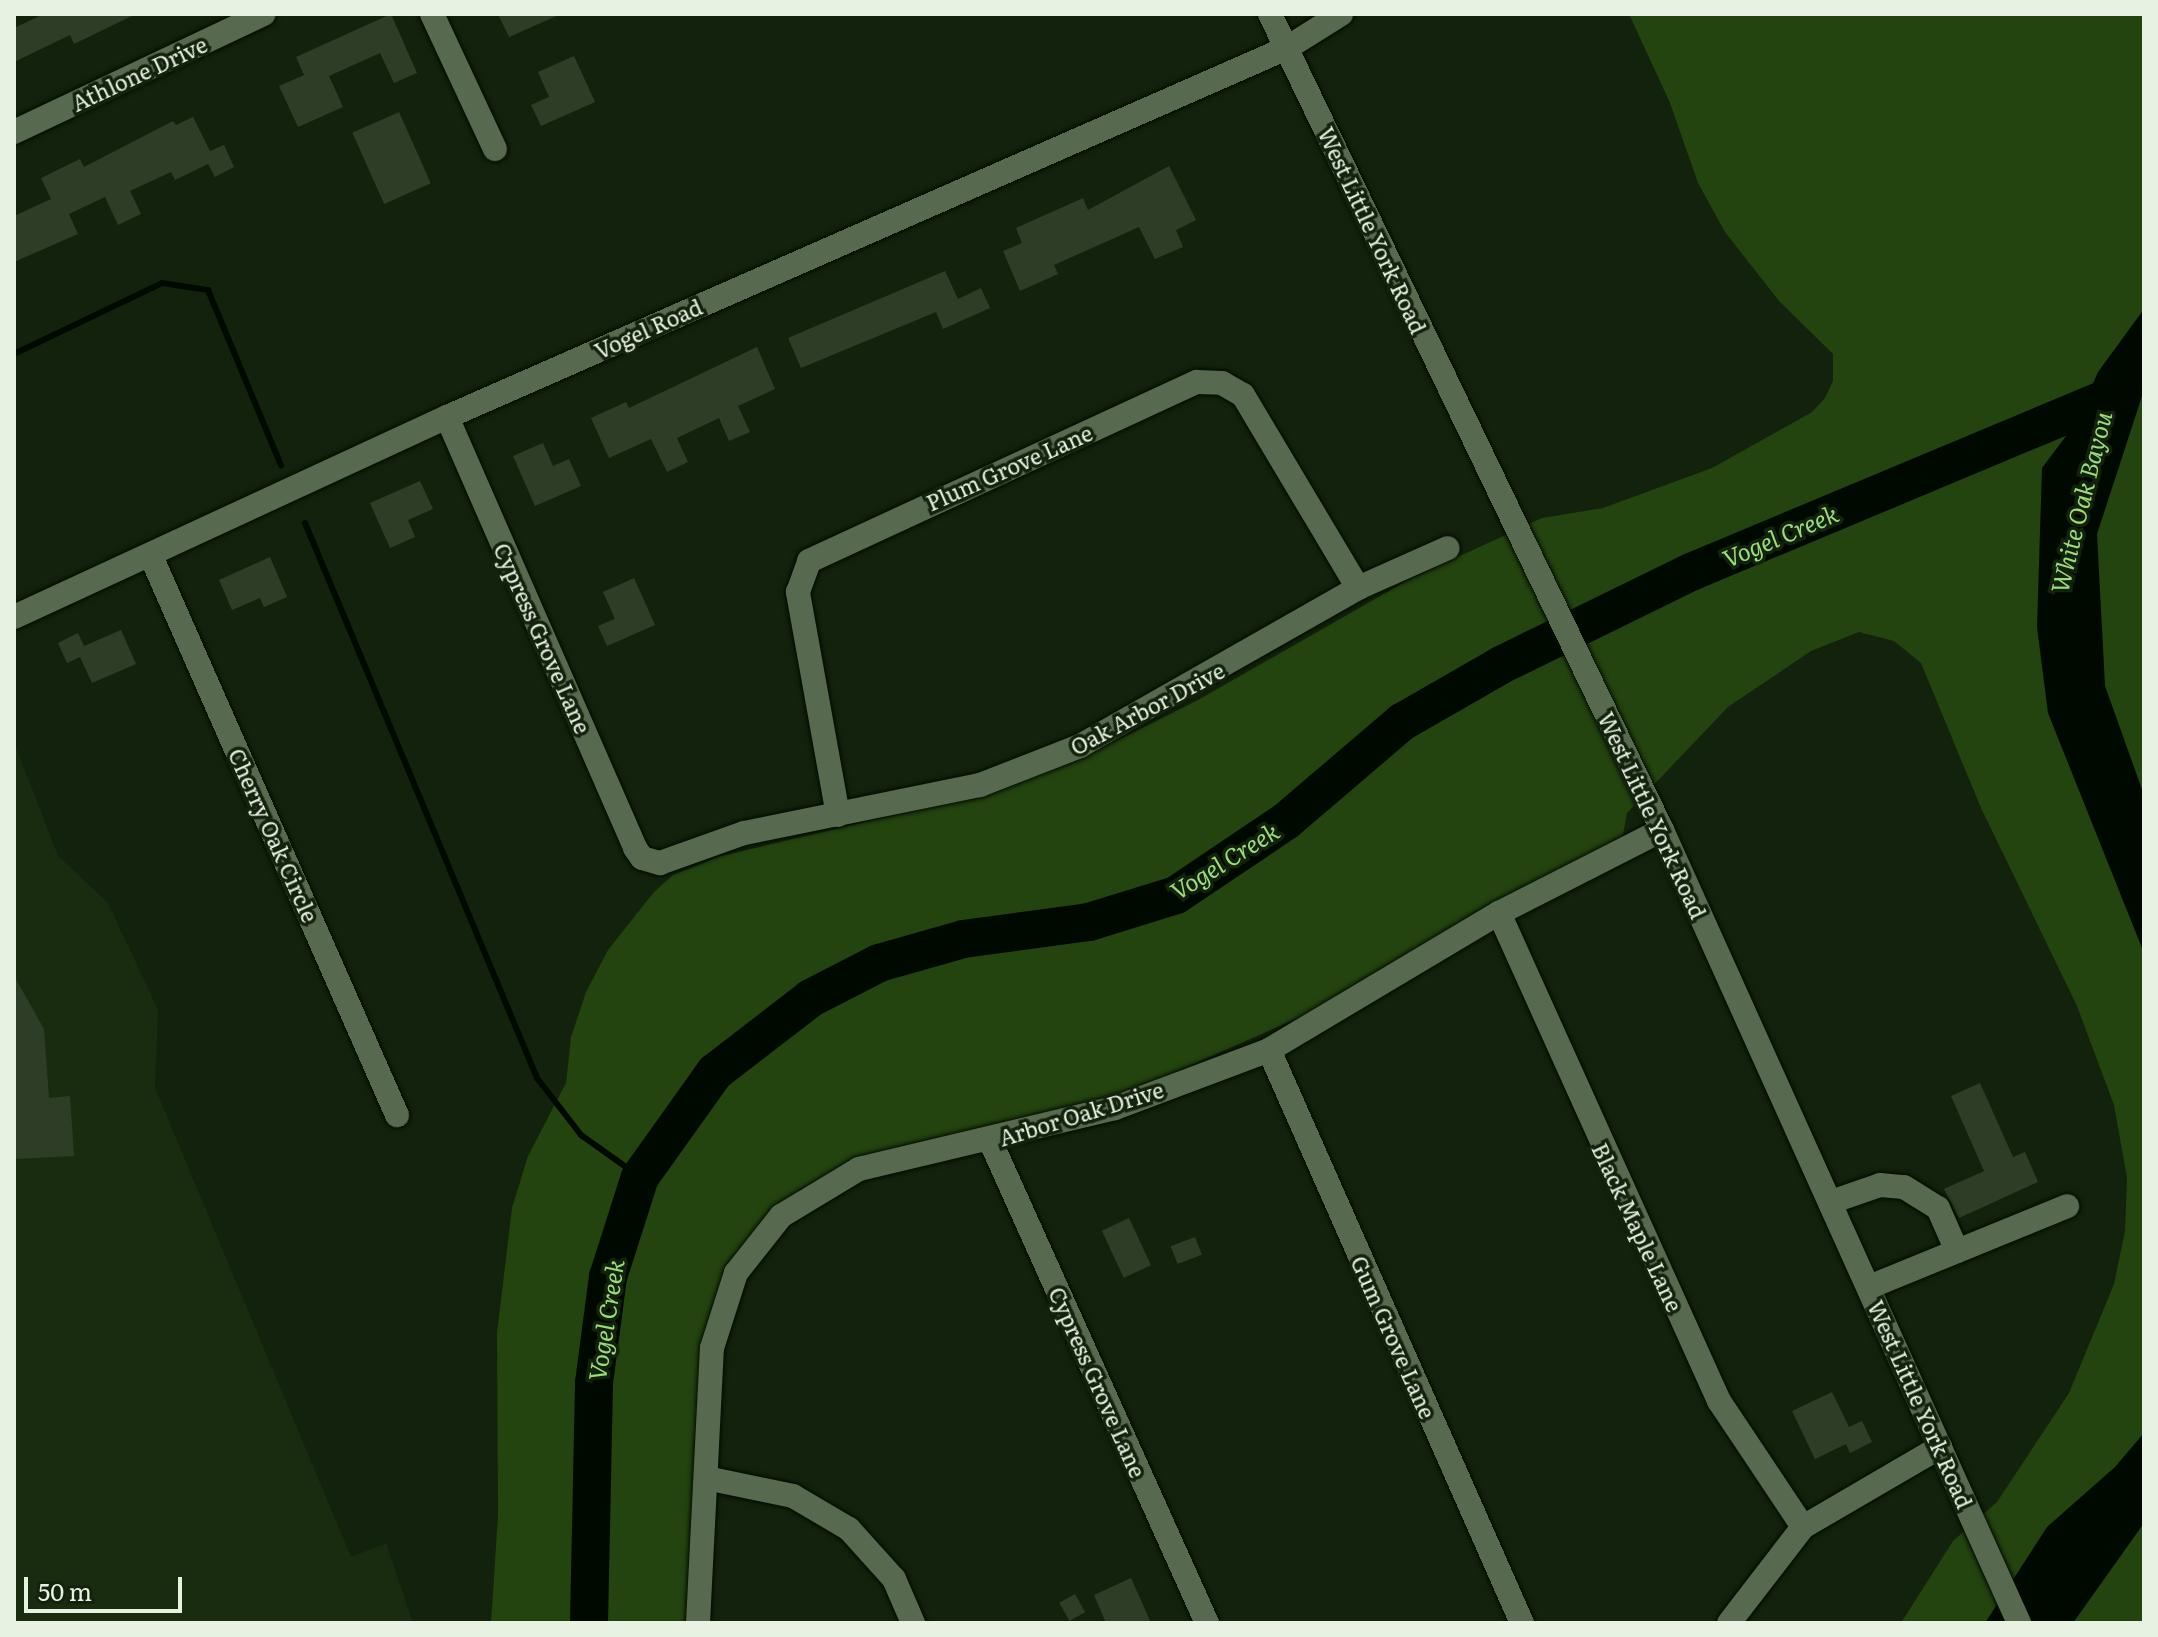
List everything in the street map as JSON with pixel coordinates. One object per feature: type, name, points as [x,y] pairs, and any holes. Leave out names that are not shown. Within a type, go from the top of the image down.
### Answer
[{"type":"street","name":"Athlone Drive","points":[[14,132],[264,14]]},
{"type":"street","points":[[432,14],[495,149]]},
{"type":"street","name":"West Little York Road","points":[[1270,14],[1662,830],[2019,1623]]},
{"type":"street","name":"Vogel Road","points":[[14,617],[447,417],[1287,48],[1341,14]]},
{"type":"street","name":"Plum Grove Lane","points":[[838,815],[798,592],[809,561],[1197,382],[1222,383],[1243,395],[1256,412],[1358,588]]},
{"type":"street","name":"Cypress Grove Lane","points":[[447,417],[642,858]]},
{"type":"street","name":"Oak Arbor Drive","points":[[642,858],[660,863],[744,833],[980,785],[1080,746],[1358,588],[1448,548]]},
{"type":"street","name":"Cherry Oak Circle","points":[[151,556],[397,1115]]},
{"type":"street","name":"Arbor Oak Drive","points":[[698,1623],[712,1348],[736,1273],[781,1216],[859,1169],[1115,1108],[1269,1050],[1499,913],[1662,830]]},
{"type":"street","name":"Black Maple Lane","points":[[1499,913],[1719,1401],[1803,1527]]},
{"type":"street","name":"Gum Grove Lane","points":[[1269,1050],[1522,1623]]},
{"type":"street","name":"Cypress Grove Lane","points":[[990,1140],[1207,1623]]},
{"type":"street","points":[[1831,1202],[1880,1185],[1922,1194],[1938,1208],[1957,1251]]},
{"type":"street","points":[[1869,1287],[2067,1206]]},
{"type":"street","points":[[1729,1623],[1803,1527],[1940,1447]]},
{"type":"street","points":[[706,1478],[793,1496],[849,1529],[894,1579],[913,1623]]},
{"type":"shaded area","points":[[14,742],[58,856],[108,903],[158,1010],[155,1088],[351,1557],[386,1543],[413,1623],[14,1623]]},
{"type":"green space","points":[[1629,14],[2144,14],[2144,1623],[1901,1623],[1953,1541],[1997,1502],[2069,1393],[2114,1284],[2125,1231],[2127,1178],[2114,1105],[2077,1006],[1981,808],[1921,663],[1894,641],[1859,632],[1811,651],[1728,707],[1627,813],[1623,835],[1321,1008],[1127,1093],[822,1178],[801,1189],[728,1271],[705,1329],[686,1623],[491,1623],[498,1515],[497,1333],[512,1208],[528,1156],[566,1083],[571,1037],[586,992],[608,950],[654,892],[673,875],[721,856],[972,797],[1088,755],[1198,700],[1410,579],[1542,518],[1603,508],[1712,468],[1812,412],[1825,398],[1833,381],[1833,354],[1779,301],[1725,232],[1698,183],[1670,103]]},
{"type":"water","name":"White Oak Bayou","points":[[2144,309],[2144,390],[2097,534],[2105,686],[2144,795],[2144,953],[2048,713],[2037,627],[2042,468],[2075,424],[2098,372]]},
{"type":"water","points":[[2144,1433],[2144,1523],[2073,1623],[1985,1623],[2047,1527],[2115,1467]]},
{"type":"building","points":[[44,14],[136,14],[74,44],[70,35],[14,62],[14,28]]},
{"type":"building","points":[[391,14],[417,73],[394,83],[380,53],[329,76],[343,107],[298,127],[279,86],[304,75],[296,57]]},
{"type":"building","points":[[498,14],[561,14],[509,37]]},
{"type":"building","points":[[574,56],[595,102],[541,126],[531,105],[549,97],[538,72]]},
{"type":"building","points":[[399,112],[431,183],[384,204],[352,133]]},
{"type":"building","points":[[193,117],[210,151],[224,145],[234,167],[215,177],[208,164],[175,180],[171,172],[130,191],[141,214],[118,225],[105,197],[69,214],[78,234],[14,262],[14,216],[51,199],[41,178],[80,159],[84,167],[173,121],[176,125]]},
{"type":"building","points":[[1169,166],[1196,220],[1176,230],[1183,247],[1155,259],[1139,227],[1054,265],[1058,274],[1020,291],[1003,251],[1022,243],[1016,228],[1083,198],[1088,210]]},
{"type":"building","points":[[945,271],[958,299],[981,288],[990,308],[943,329],[936,312],[801,368],[788,338]]},
{"type":"building","points":[[757,347],[775,389],[738,406],[750,432],[729,441],[719,418],[677,438],[688,462],[667,472],[651,439],[609,458],[591,418],[626,402],[629,408]]},
{"type":"building","points":[[543,443],[553,466],[569,459],[581,486],[535,506],[513,456]]},
{"type":"building","points":[[420,481],[433,509],[408,520],[415,537],[390,548],[370,503]]},
{"type":"building","points":[[270,557],[287,597],[264,607],[260,598],[232,610],[219,580]]},
{"type":"building","points":[[634,578],[655,625],[607,646],[598,626],[615,619],[603,592]]},
{"type":"building","points":[[121,630],[136,664],[92,683],[80,657],[67,663],[58,643],[78,633],[84,646]]},
{"type":"building","points":[[14,976],[44,1029],[49,1098],[70,1096],[74,1156],[14,1159]]},
{"type":"building","points":[[1980,1083],[2013,1157],[2025,1152],[2038,1182],[1959,1218],[1944,1189],[1984,1171],[1951,1096]]},
{"type":"building","points":[[1129,1218],[1151,1265],[1124,1278],[1102,1231]]},
{"type":"building","points":[[1195,1237],[1202,1255],[1178,1264],[1171,1246]]},
{"type":"building","points":[[1832,1392],[1849,1427],[1862,1421],[1872,1442],[1850,1453],[1846,1444],[1815,1459],[1792,1411]]},
{"type":"building","points":[[1131,1578],[1151,1623],[1106,1623],[1094,1595]]},
{"type":"building","points":[[1075,1594],[1085,1612],[1069,1621],[1059,1603]]},
{"type":"waterway","points":[[14,354],[162,283],[208,290],[281,465]]},
{"type":"waterway","name":"Vogel Creek","points":[[589,1623],[594,1383],[608,1277],[640,1177],[715,1072],[811,998],[879,963],[963,939],[1089,922],[1176,895],[1286,821],[1402,722],[1501,665],[1691,572],[2105,399]]},
{"type":"waterway","points":[[305,523],[537,1078],[581,1135],[640,1177]]}]
